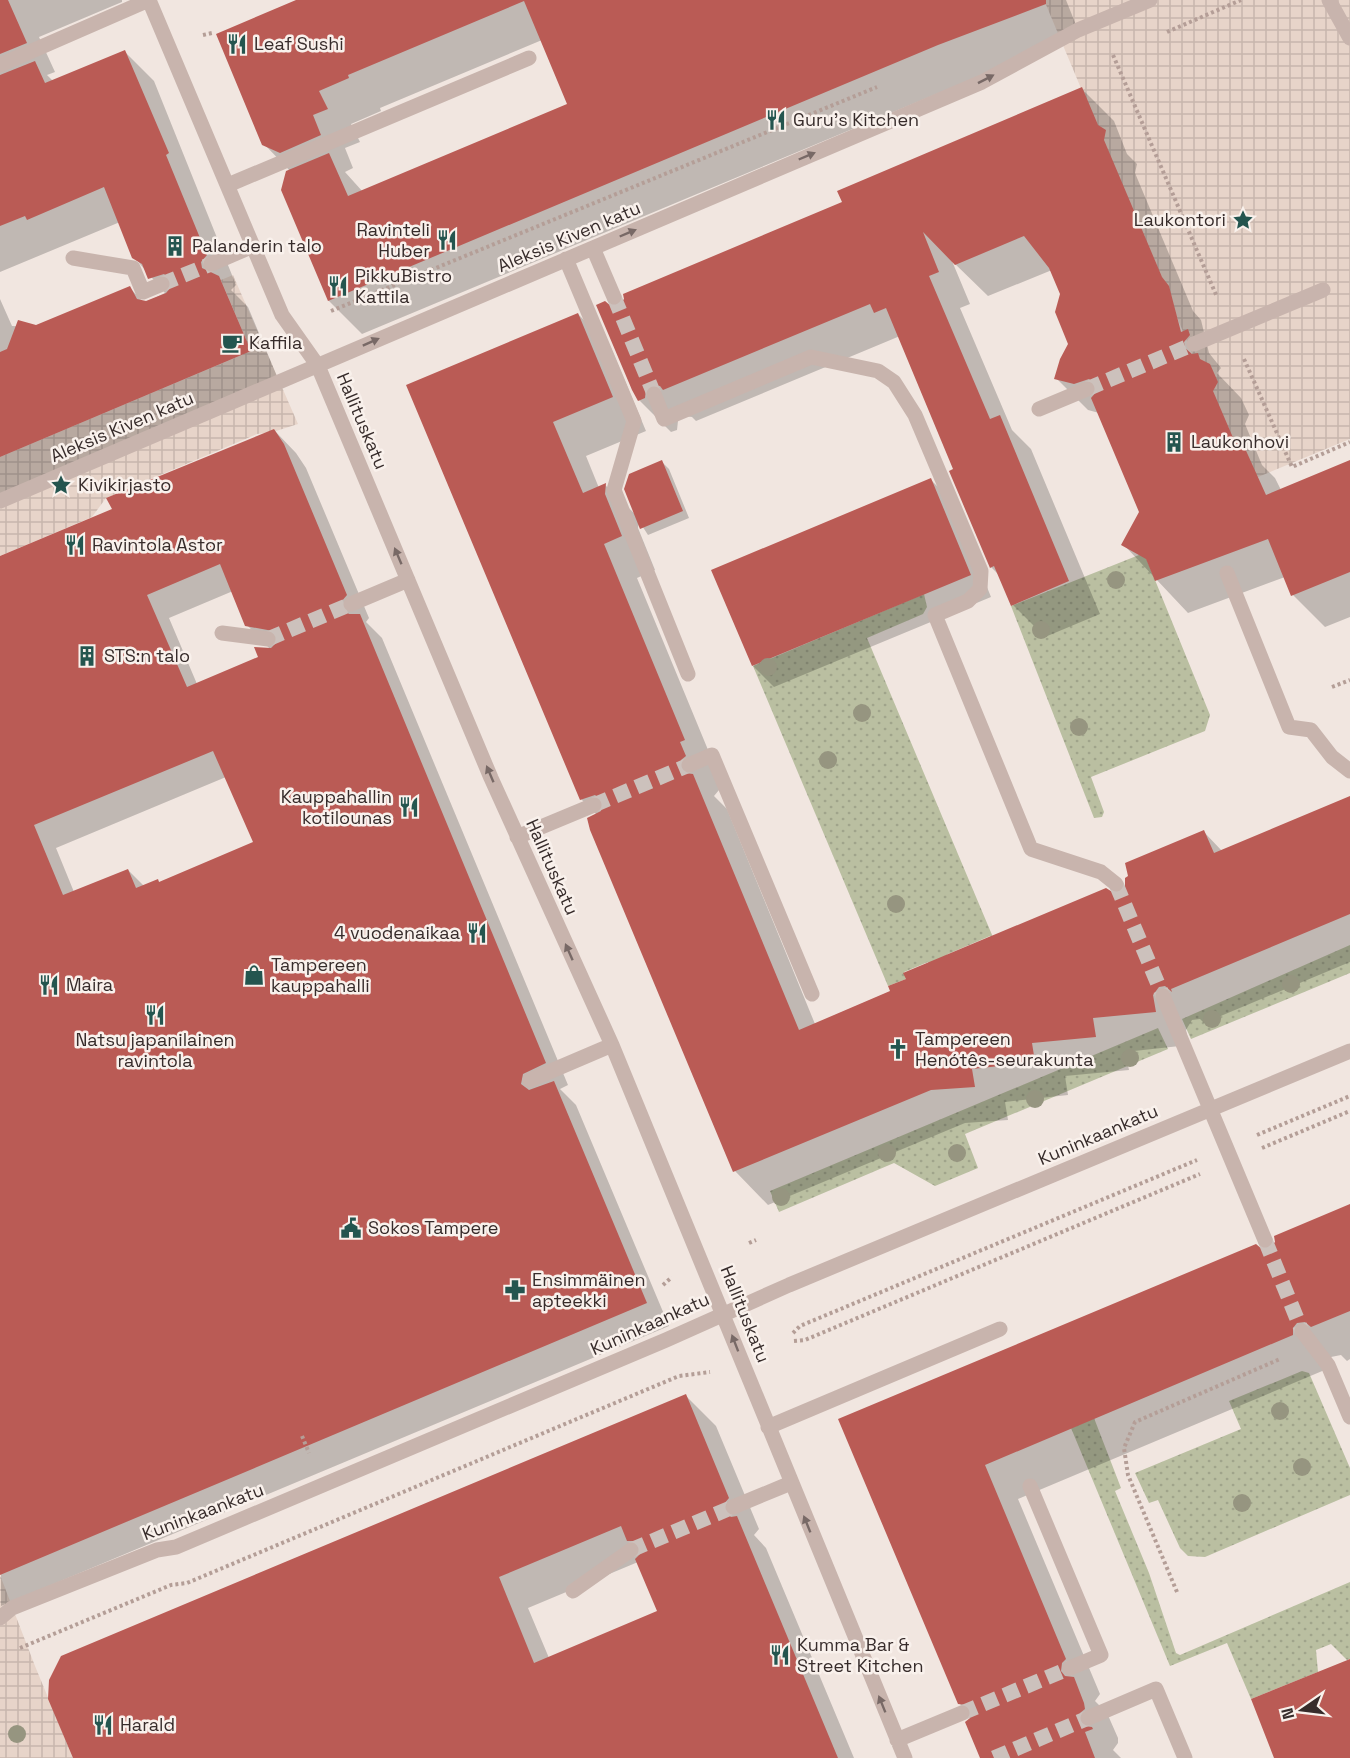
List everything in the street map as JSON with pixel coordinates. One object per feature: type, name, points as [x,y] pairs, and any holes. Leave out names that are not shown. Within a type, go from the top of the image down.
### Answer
[{"type":"street","points":[[0,64],[149,0]]},
{"type":"street","name":"Hallituskatu","points":[[149,0],[282,315],[318,366],[518,837],[612,1045],[904,1758]]},
{"type":"street","name":"Aleksis Kiven katu","points":[[0,501],[982,82],[1078,30],[1150,0]]},
{"type":"street","points":[[1329,0],[1350,39]]},
{"type":"street","points":[[228,185],[529,58]]},
{"type":"street","points":[[211,264],[253,246]]},
{"type":"street","points":[[593,248],[614,297]]},
{"type":"street","points":[[73,258],[133,268],[143,292],[162,284]]},
{"type":"street","points":[[566,259],[634,421],[614,490],[688,674]]},
{"type":"street","points":[[1194,344],[1323,290]]},
{"type":"street","points":[[654,394],[664,419],[811,357],[878,371],[894,382],[915,415],[981,571],[980,589],[968,601],[935,615],[1031,849],[1101,872],[1116,884]]},
{"type":"street","points":[[1039,409],[1087,389]]},
{"type":"street","points":[[1227,573],[1289,727],[1311,730],[1332,757],[1350,771]]},
{"type":"street","points":[[351,604],[408,580]]},
{"type":"street","points":[[222,633],[268,639]]},
{"type":"street","points":[[689,765],[712,755],[812,994]]},
{"type":"street","points":[[518,837],[594,805]]},
{"type":"street","points":[[1163,996],[1264,1240]]},
{"type":"street","points":[[530,1080],[612,1045]]},
{"type":"street","name":"Kuninkaankatu","points":[[6,1613],[158,1550],[176,1547],[1350,1051]]},
{"type":"street","points":[[768,1427],[1000,1329]]},
{"type":"street","points":[[1302,1331],[1328,1365],[1350,1417]]},
{"type":"street","points":[[733,1507],[791,1483]]},
{"type":"street","points":[[1030,1486],[1101,1655],[1070,1668]]},
{"type":"street","points":[[573,1591],[631,1550]]},
{"type":"street","points":[[1088,1718],[1156,1689],[1185,1758]]},
{"type":"street","points":[[897,1740],[962,1713]]},
{"type":"path","points":[[1164,33],[1241,0]]},
{"type":"path","points":[[203,35],[212,33]]},
{"type":"path","points":[[1122,51],[1112,55],[1292,467],[1350,442]]},
{"type":"path","points":[[331,311],[888,82]]},
{"type":"path","points":[[1332,687],[1350,680]]},
{"type":"path","points":[[794,1341],[805,1340],[1229,1154],[1350,1096]]},
{"type":"path","points":[[793,1333],[800,1326],[1229,1154],[1350,1111]]},
{"type":"path","points":[[749,1243],[756,1240]]},
{"type":"path","points":[[1177,1592],[1128,1475],[1124,1448],[1135,1422],[1314,1345]]},
{"type":"path","points":[[302,1436],[306,1447]]},
{"type":"green space","points":[[1144,553],[1210,715],[1205,731],[1091,777],[1104,812],[1102,817],[1094,818],[1011,606]]},
{"type":"green space","points":[[924,594],[927,607],[923,614],[867,638],[995,942],[990,936],[948,954],[930,969],[928,962],[904,972],[906,979],[888,986],[753,666]]},
{"type":"green space","points":[[1350,945],[1350,973],[1191,1039],[1182,1019]]},
{"type":"green space","points":[[1158,1028],[1168,1049],[965,1134],[978,1168],[935,1186],[894,1163],[779,1212],[770,1191]]},
{"type":"green space","points":[[1302,1371],[1309,1373],[1350,1468],[1350,1495],[1205,1557],[1188,1556],[1180,1548],[1158,1500],[1149,1503],[1135,1473],[1241,1429],[1229,1401]]},
{"type":"green space","points":[[1094,1418],[1121,1488],[1115,1491],[1149,1573],[1176,1653],[1180,1655],[1350,1582],[1350,1659],[1347,1660],[1331,1644],[1316,1650],[1318,1672],[1251,1699],[1227,1643],[1170,1666],[1071,1428]]},
{"type":"shaded area","name":"Laukontori","points":[[1044,0],[1350,0],[1350,439],[1246,482]]},
{"type":"shaded area","points":[[233,275],[298,424],[273,432],[257,434],[106,498],[92,517],[0,556],[0,457],[242,355],[246,351],[246,339],[221,280]]},
{"type":"shaded area","points":[[0,1575],[35,1666],[73,1758],[0,1758]]},
{"type":"building","points":[[0,0],[8,0],[27,43],[0,54]]},
{"type":"building","points":[[296,0],[1046,0],[1046,4],[938,45],[328,301],[281,190],[286,171],[329,153],[348,196],[567,104],[524,1],[348,75],[349,78],[319,91],[328,109],[313,115],[321,135],[280,153],[262,145],[216,34]]},
{"type":"building","name":"Palanderin talo","points":[[125,50],[169,153],[166,155],[207,255],[201,262],[202,268],[219,276],[251,351],[0,457],[0,352],[7,349],[18,320],[36,325],[130,286],[137,299],[146,301],[166,293],[172,286],[171,280],[164,274],[148,279],[142,264],[132,258],[104,187],[27,220],[25,216],[0,226],[0,75],[35,61],[45,83]]},
{"type":"building","points":[[1082,87],[1098,125],[1106,130],[1104,140],[1162,277],[1169,286],[1181,332],[1188,329],[1190,335],[1184,342],[1185,348],[1192,354],[1198,353],[1200,359],[1210,364],[1218,382],[1213,391],[1234,440],[1243,444],[1266,495],[1350,460],[1350,572],[1291,596],[1268,539],[1155,581],[1146,559],[1121,545],[1139,512],[1091,398],[1097,391],[1096,385],[1089,379],[1074,384],[1054,379],[1060,359],[1068,344],[1055,312],[1060,294],[1049,268],[1024,236],[955,265],[923,232],[939,272],[929,276],[990,419],[1000,415],[1069,581],[1011,606],[994,566],[990,568],[949,471],[953,469],[886,308],[874,313],[870,304],[663,390],[660,386],[651,385],[646,388],[645,398],[638,401],[596,305],[605,301],[612,307],[618,306],[624,299],[623,294],[842,202],[837,191]]},
{"type":"building","points":[[578,313],[613,397],[553,422],[583,493],[606,483],[605,494],[622,536],[604,544],[685,740],[680,742],[686,756],[681,760],[680,768],[684,773],[693,774],[799,1030],[890,991],[888,986],[906,979],[903,973],[1106,888],[1114,893],[1120,893],[1125,886],[1125,878],[1128,876],[1125,863],[1204,830],[1214,853],[1350,796],[1350,914],[1171,989],[1172,992],[1165,986],[1159,987],[1153,995],[1156,1012],[1093,1018],[1096,1037],[1032,1043],[1035,1062],[972,1069],[975,1087],[931,1090],[733,1172],[590,830],[587,818],[601,811],[603,801],[595,795],[580,800],[406,385]]},
{"type":"building","points":[[274,429],[284,444],[347,595],[341,602],[342,608],[349,614],[360,614],[546,1063],[523,1074],[521,1084],[529,1090],[554,1081],[647,1303],[0,1575],[0,556],[112,509],[106,498]],"holes":[[[220,564],[245,626],[273,631],[278,641],[271,648],[254,647],[258,657],[187,687],[147,595]],[[213,751],[253,842],[159,882],[158,879],[136,888],[128,869],[63,895],[34,825]]]},
{"type":"building","points":[[662,460],[683,511],[640,529],[624,489],[629,474]]},
{"type":"building","points":[[931,478],[971,575],[752,666],[711,570]]},
{"type":"building","points":[[1350,1204],[1350,1311],[1311,1327],[1305,1322],[1297,1323],[1293,1328],[1293,1335],[985,1465],[1066,1659],[1062,1663],[1061,1671],[1065,1676],[1074,1677],[1084,1703],[1085,1709],[1080,1713],[1079,1721],[1083,1726],[1093,1729],[1085,1732],[1095,1758],[980,1758],[965,1722],[970,1718],[971,1710],[967,1705],[958,1704],[838,1419],[1256,1244],[1263,1250],[1269,1249],[1275,1242],[1274,1236]]},
{"type":"building","points":[[686,1394],[729,1498],[723,1505],[724,1511],[731,1517],[737,1516],[838,1758],[73,1758],[48,1699],[49,1680],[61,1656]],"holes":[[[621,1526],[627,1541],[635,1541],[639,1545],[640,1554],[635,1559],[657,1611],[534,1663],[499,1577]]]},
{"type":"building","points":[[1350,1659],[1350,1758],[1274,1758],[1251,1699]]},
{"type":"tunnel","points":[[162,284],[211,264]]},
{"type":"tunnel","points":[[614,297],[654,394]]},
{"type":"tunnel","points":[[1087,389],[1194,344]]},
{"type":"tunnel","points":[[268,639],[351,604]]},
{"type":"tunnel","points":[[594,805],[689,765]]},
{"type":"tunnel","points":[[1116,884],[1163,996]]},
{"type":"tunnel","points":[[1265,1240],[1302,1331]]},
{"type":"tunnel","points":[[631,1550],[733,1507]]},
{"type":"tunnel","points":[[962,1713],[1070,1668]]},
{"type":"tunnel","points":[[994,1758],[1088,1718]]},
{"type":"place","name":"Leaf Sushi","points":[[237,44]]},
{"type":"place","name":"Guru's Kitchen","points":[[776,120]]},
{"type":"place","name":"Laukontori","points":[[1243,220]]},
{"type":"place","name":"Ravinteli Huber","points":[[447,240]]},
{"type":"place","name":"Palanderin talo","points":[[175,246]]},
{"type":"place","name":"PikkuBistro Kattila","points":[[338,286]]},
{"type":"place","name":"Kaffila","points":[[232,343]]},
{"type":"place","name":"Laukonhovi","points":[[1174,442]]},
{"type":"place","name":"Kivikirjasto","points":[[61,485]]},
{"type":"place","name":"Ravintola Astor","points":[[75,545]]},
{"type":"place","name":"STS:n talo","points":[[87,656]]},
{"type":"place","name":"Kauppahallin kotilounas","points":[[409,807]]},
{"type":"place","name":"4 vuodenaikaa","points":[[477,933]]},
{"type":"place","name":"Tampereen kauppahalli","points":[[254,975]]},
{"type":"place","name":"Maira","points":[[49,985]]},
{"type":"place","name":"Natsu japanilainen ravintola","points":[[155,1015]]},
{"type":"place","name":"Tampereen Henótês-seurakunta","points":[[898,1049]]},
{"type":"place","name":"Sokos Tampere","points":[[351,1228]]},
{"type":"place","name":"Ensimmäinen apteekki","points":[[515,1290]]},
{"type":"place","name":"Kumma Bar & Street Kitchen","points":[[780,1655]]},
{"type":"place","name":"Harald","points":[[103,1725]]}]
